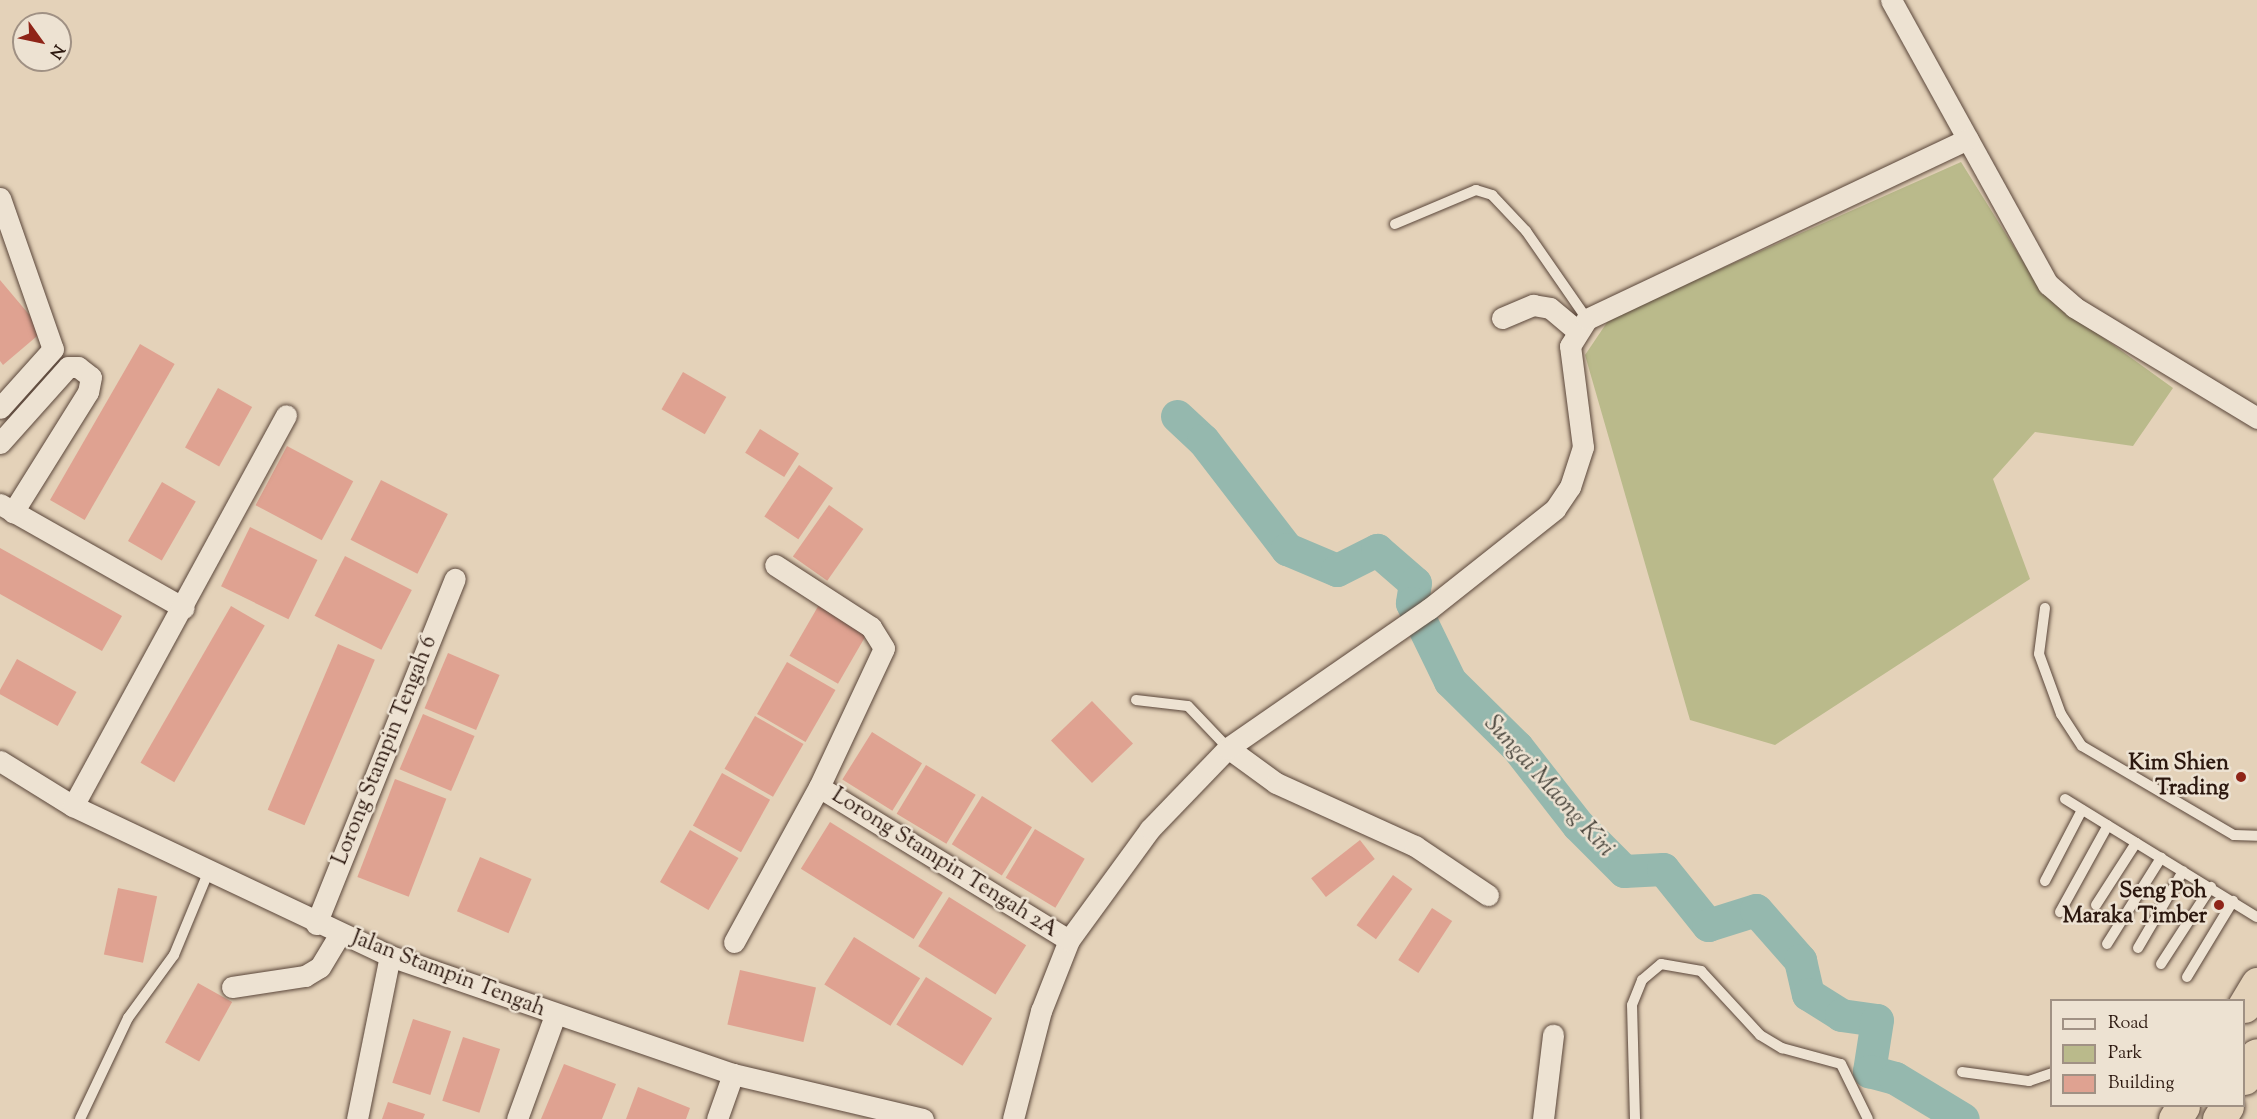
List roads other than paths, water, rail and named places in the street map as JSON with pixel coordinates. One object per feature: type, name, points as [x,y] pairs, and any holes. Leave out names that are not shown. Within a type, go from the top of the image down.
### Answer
[{"type":"highway","points":[[2245,1004],[2257,984]]},
{"type":"highway","points":[[2245,1044],[2257,1054],[2245,1076]]},
{"type":"street","points":[[1891,0],[2048,284],[2074,307],[2257,418]]},
{"type":"street","points":[[1013,1119],[1041,1011],[1069,940],[1150,829],[1228,748],[1429,609],[1535,528],[1570,487],[1583,447],[1570,346],[1581,325],[1968,139]]},
{"type":"street","points":[[0,198],[53,349],[2,402]]},
{"type":"street","points":[[1502,318],[1533,305],[1550,308],[1581,325]]},
{"type":"street","points":[[0,443],[68,367],[78,367],[91,377],[88,392],[7,508],[184,608]]},
{"type":"street","points":[[73,806],[184,608],[285,415]]},
{"type":"street","name":"Lorong Stampin Tengah 2A","points":[[734,942],[819,787],[882,660],[882,639],[775,565]]},
{"type":"street","name":"Lorong Stampin Tengah 6","points":[[316,924],[455,579]]},
{"type":"street","points":[[1228,748],[1276,783],[1414,846],[1488,895]]},
{"type":"street","name":"Jalan Stampin Tengah","points":[[0,761],[73,806],[208,873],[390,956],[555,1015],[733,1074],[923,1119]]},
{"type":"street","name":"Lorong Stampin Tengah 2A","points":[[819,787],[1069,940]]},
{"type":"street","points":[[232,987],[304,976],[321,967],[340,934]]},
{"type":"street","points":[[357,1119],[390,956]]},
{"type":"street","points":[[517,1119],[555,1015]]},
{"type":"street","points":[[1543,1119],[1553,1035]]},
{"type":"street","points":[[717,1119],[733,1074]]},
{"type":"lane","points":[[1395,224],[1476,190],[1492,195],[1526,231],[1581,325]]},
{"type":"lane","points":[[2045,608],[2039,654],[2061,714],[2082,746],[2234,835],[2257,836]]},
{"type":"lane","points":[[1136,700],[1188,706],[1228,748]]},
{"type":"lane","points":[[2065,799],[2257,917]]},
{"type":"lane","points":[[2045,881],[2082,810]]},
{"type":"lane","points":[[2060,912],[2108,825]]},
{"type":"lane","points":[[2096,905],[2136,843]]},
{"type":"lane","points":[[2107,944],[2161,858]]},
{"type":"lane","points":[[2138,948],[2183,871]]},
{"type":"lane","points":[[81,1119],[128,1018],[174,955],[208,873]]},
{"type":"lane","points":[[2161,964],[2211,887]]},
{"type":"lane","points":[[2187,977],[2233,901]]},
{"type":"lane","points":[[1635,1119],[1632,1005],[1642,980],[1661,964],[1701,971],[1760,1035],[1782,1048],[1841,1064],[1868,1119]]},
{"type":"lane","points":[[1962,1072],[2029,1081],[2050,1074]]},
{"type":"waterway","name":"Sungai Maong Kiri","points":[[1177,416],[1203,440],[1287,549],[1337,570],[1377,550],[1415,583],[1412,603],[1450,681],[1517,747],[1578,825],[1624,871],[1663,869],[1708,925],[1756,910],[1800,960],[1808,994],[1841,1015],[1877,1020],[1869,1071],[1895,1078],[1963,1119]]},
{"type":"place","name":"Kim Shien Trading","points":[[2241,777]]},
{"type":"place","name":"Seng Poh Maraka Timber","points":[[2219,905]]}]
